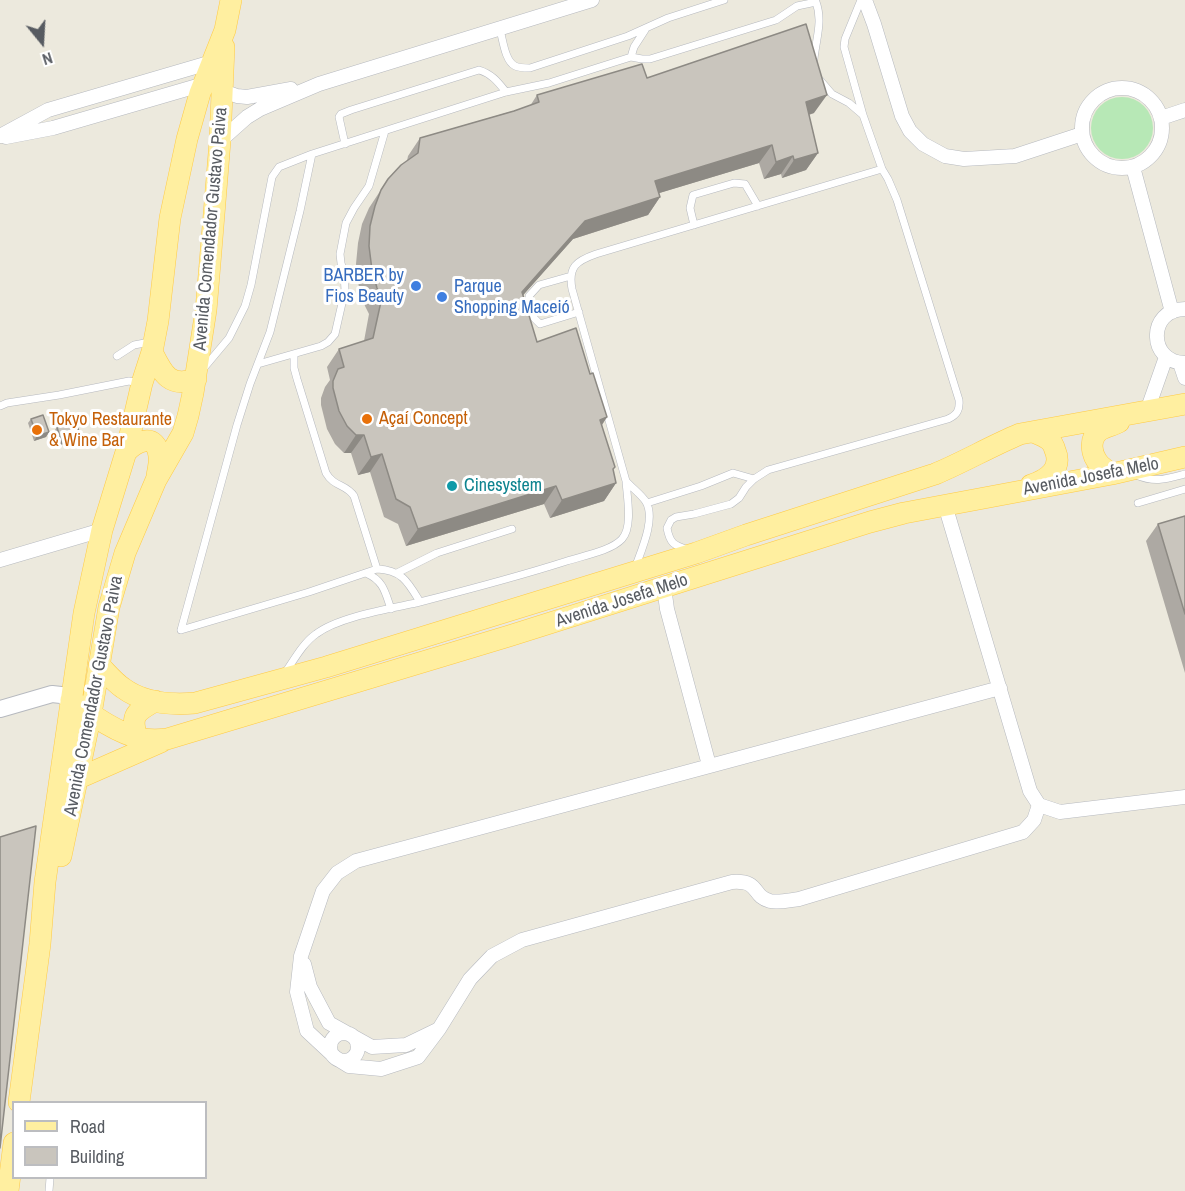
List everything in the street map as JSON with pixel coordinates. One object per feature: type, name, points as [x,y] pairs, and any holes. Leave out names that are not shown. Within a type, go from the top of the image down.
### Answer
[{"type":"main road","name":"Avenida Comendador Gustavo Paiva","points":[[21,1101],[45,882],[84,613],[102,530],[126,452],[153,347],[170,218],[187,139],[214,88],[231,0]]},
{"type":"main road","name":"Avenida Comendador Gustavo Paiva","points":[[40,944],[79,778],[109,607],[124,553],[156,480],[183,434],[196,379],[206,310],[220,141],[212,62],[225,30]]},
{"type":"main road","points":[[153,347],[165,374],[171,380],[179,383],[196,379]]},
{"type":"main road","name":"Avenida Josefa Melo","points":[[99,665],[124,690],[138,697],[181,704],[195,703],[280,680],[696,554],[746,535],[935,474],[1020,434],[1185,404]]},
{"type":"main road","points":[[1119,472],[1100,464],[1094,455],[1093,438],[1100,430],[1144,412]]},
{"type":"main road","points":[[996,496],[1041,482],[1053,473],[1057,463],[1057,454],[1050,441],[1034,432]]},
{"type":"main road","points":[[126,452],[132,445],[141,441],[155,444],[160,460],[156,480]]},
{"type":"main road","name":"Avenida Josefa Melo","points":[[71,700],[123,732],[152,740],[167,739],[509,636],[870,522],[904,513],[1119,472],[1185,457]]},
{"type":"main road","points":[[137,737],[133,721],[135,715],[154,701]]},
{"type":"main road","points":[[79,778],[167,739]]},
{"type":"main road","points":[[8,1191],[12,1159]]},
{"type":"street","points":[[220,141],[247,117],[260,109],[320,84],[592,0]]},
{"type":"street","points":[[863,0],[874,24],[902,116],[910,131],[923,144],[945,156],[964,159],[1015,156],[1082,134]]},
{"type":"street","points":[[0,137],[48,110],[212,62]]},
{"type":"street","points":[[0,137],[53,128],[214,88],[247,97],[320,84]]},
{"type":"street","points":[[1114,89],[1126,89],[1148,98],[1156,107],[1161,118],[1162,130],[1153,153],[1144,162],[1133,167],[1116,168],[1100,162],[1088,150],[1082,134],[1082,122],[1093,101],[1102,93],[1114,89]]},
{"type":"street","points":[[1161,118],[1185,110]]},
{"type":"street","points":[[1133,167],[1179,310],[1166,316],[1161,322],[1156,336],[1157,344],[1166,357],[1182,363],[1185,378]]},
{"type":"street","points":[[1144,412],[1166,357]]},
{"type":"street","points":[[945,505],[1030,791],[1039,805],[1060,812],[1185,797]]},
{"type":"street","points":[[0,560],[102,530]]},
{"type":"street","points":[[664,587],[667,609],[710,765]]},
{"type":"street","points":[[1000,688],[356,861],[337,873],[323,891],[301,956],[297,992],[308,1031],[336,1058],[349,1066],[381,1069],[418,1057],[439,1029],[470,979],[492,956],[522,940],[732,882],[745,881],[768,901],[799,898],[1023,832],[1034,820],[1039,805]]},
{"type":"street","points":[[0,709],[52,694],[71,700]]},
{"type":"street","points":[[301,956],[310,987],[329,1023],[372,1047],[406,1046],[439,1029]]},
{"type":"street","points":[[349,1034],[356,1040],[358,1049],[356,1053],[349,1060],[336,1058],[331,1050],[331,1042],[337,1035],[349,1034]]},
{"type":"lane","points":[[500,30],[513,66],[530,68],[628,36],[668,18],[724,0]]},
{"type":"lane","points":[[696,554],[674,545],[667,528],[671,520],[731,504],[739,498],[754,479],[768,470],[948,419],[958,412],[959,400],[897,200],[882,169],[846,56],[845,39],[863,0]]},
{"type":"lane","points":[[196,379],[229,338],[245,306],[272,177],[274,171],[288,162],[506,92],[549,82],[631,57],[650,58],[776,20],[797,6],[815,1],[820,24],[814,59],[815,71],[832,94],[849,103],[863,115]]},
{"type":"lane","points":[[631,57],[634,47],[646,28]]},
{"type":"lane","points":[[345,144],[339,121],[341,114],[383,100],[479,70],[496,79],[506,92]]},
{"type":"lane","points":[[258,364],[321,346],[328,342],[334,334],[345,290],[340,254],[345,223],[369,186],[385,131]]},
{"type":"lane","points":[[312,154],[299,217],[270,332],[250,384],[229,451],[181,630],[377,569],[389,569],[397,573],[411,586],[420,602]]},
{"type":"lane","points":[[280,680],[305,644],[319,632],[341,622],[534,571],[610,548],[623,538],[627,531],[628,521],[626,481],[572,289],[571,276],[574,267],[587,257],[882,169]]},
{"type":"lane","points":[[694,225],[690,208],[693,195],[734,183],[745,184],[758,206]]},
{"type":"lane","points":[[571,276],[539,285],[529,296],[533,316],[540,324],[579,312]]},
{"type":"lane","points":[[117,356],[134,345],[153,347]]},
{"type":"lane","points":[[294,354],[294,368],[326,473],[330,480],[350,490],[354,496],[377,569]]},
{"type":"lane","points":[[0,406],[6,403],[129,381],[142,383]]},
{"type":"lane","points":[[1119,472],[1149,480],[1160,480],[1185,474]]},
{"type":"lane","points":[[647,503],[733,473],[754,479]]},
{"type":"lane","points":[[626,481],[647,503],[649,516],[648,532],[634,573]]},
{"type":"lane","points":[[1138,503],[1185,489]]},
{"type":"lane","points":[[397,573],[438,553],[512,529]]},
{"type":"lane","points":[[366,573],[380,582],[391,609]]},
{"type":"green space","points":[[1116,97],[1128,97],[1144,106],[1151,116],[1153,128],[1151,140],[1144,150],[1128,159],[1116,159],[1105,154],[1096,145],[1091,134],[1091,122],[1096,111],[1105,102]]},
{"type":"building","name":"Parque Shopping Maceió","points":[[806,24],[827,95],[806,102],[818,153],[794,160],[793,156],[776,162],[772,145],[655,181],[660,197],[585,221],[522,292],[537,342],[576,328],[590,374],[593,373],[607,417],[600,420],[615,467],[613,469],[616,483],[562,500],[556,486],[418,529],[410,507],[396,499],[382,454],[371,457],[364,435],[356,435],[347,426],[339,411],[333,388],[338,369],[344,367],[339,349],[373,338],[382,297],[372,270],[369,246],[370,226],[381,190],[388,179],[401,165],[418,153],[420,138],[539,102],[537,95],[642,64],[647,78]]},
{"type":"building","points":[[43,415],[49,432],[37,436],[31,419]]},
{"type":"building","points":[[76,421],[79,432],[60,438],[57,427]]},
{"type":"building","points":[[1185,516],[1185,614],[1158,524]]},
{"type":"building","points":[[36,826],[0,1148],[0,837]]},
{"type":"place","name":"BARBER by Fios Beauty","points":[[416,286]]},
{"type":"place","name":"Parque Shopping Maceió","points":[[442,297]]},
{"type":"place","name":"Açaí Concept","points":[[367,419]]},
{"type":"place","name":"Tokyo Restaurante & Wine Bar","points":[[37,430]]},
{"type":"place","name":"Cinesystem","points":[[452,486]]}]
